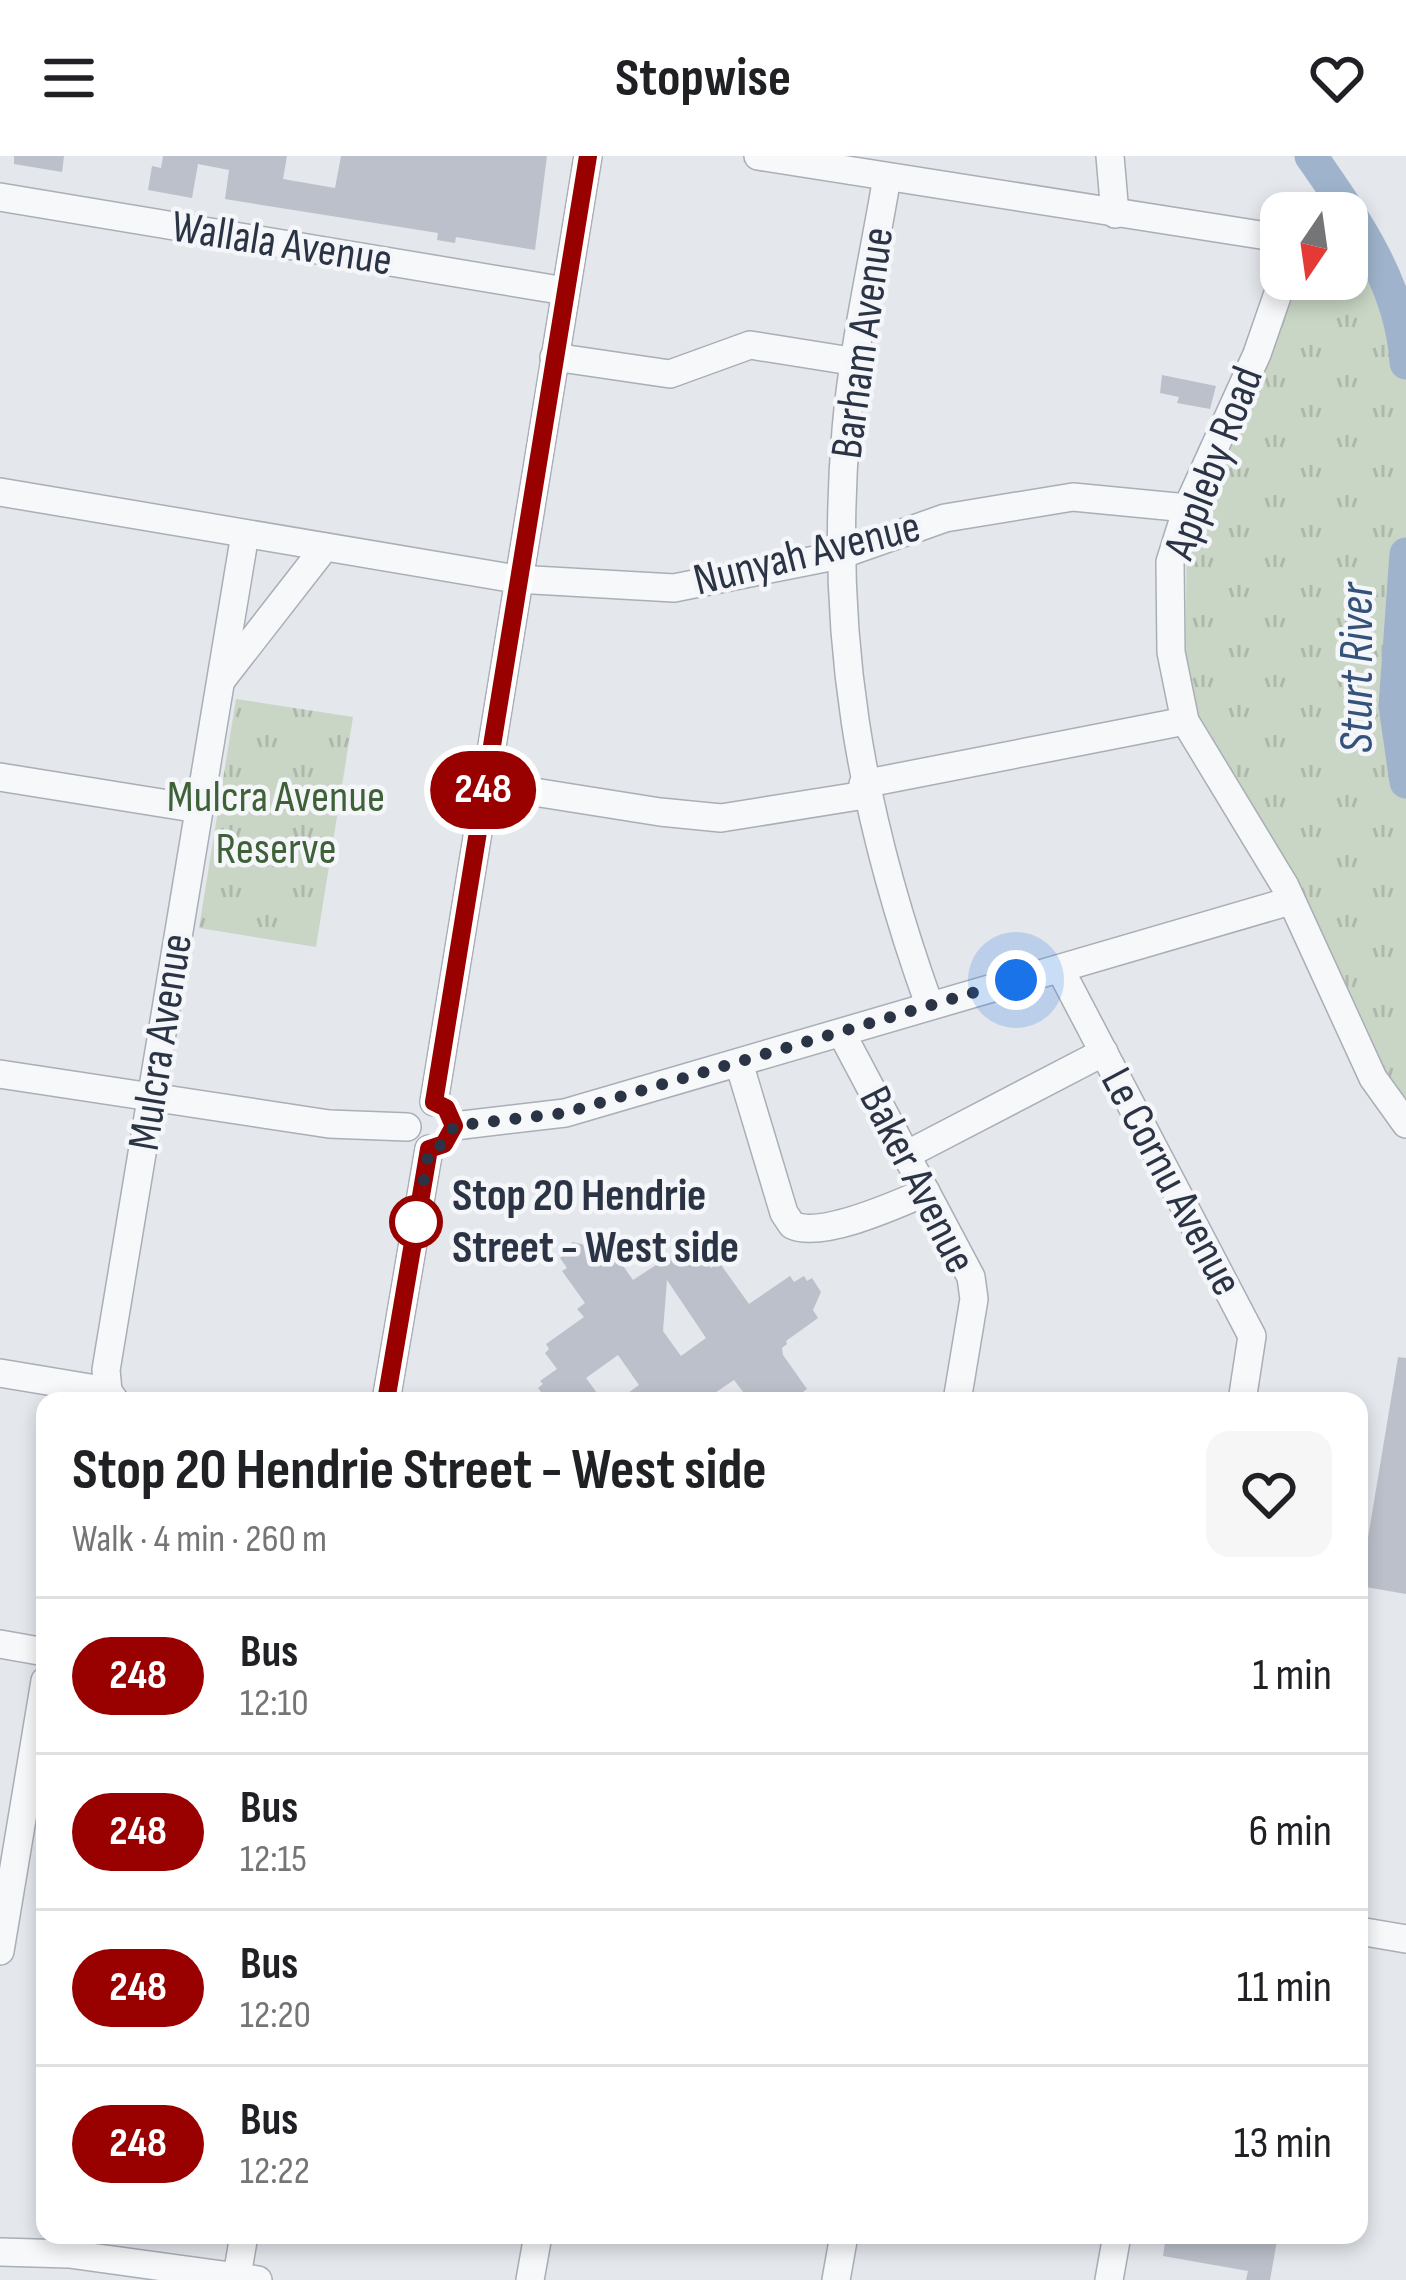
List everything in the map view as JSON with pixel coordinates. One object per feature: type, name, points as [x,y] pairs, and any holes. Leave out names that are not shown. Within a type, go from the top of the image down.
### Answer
[{"type":"street","points":[[434,1102],[588,156]]},
{"type":"street","points":[[758,156],[1260,235]]},
{"type":"street","points":[[1111,156],[1115,214]]},
{"type":"street","name":"Barham Avenue","points":[[887,177],[846,426],[840,556],[847,673],[864,789],[894,907],[929,1004]]},
{"type":"street","name":"Wallala Avenue","points":[[0,197],[565,291]]},
{"type":"street","name":"Appleby Road","points":[[1275,300],[1257,353],[1187,508],[1170,562],[1171,652],[1185,721],[1290,902],[1373,1078],[1406,1124]]},
{"type":"street","points":[[554,357],[670,374],[750,345],[857,362]]},
{"type":"street","name":"Nunyah Avenue","points":[[0,492],[516,579],[674,588],[840,556],[945,518],[1073,497],[1187,508]]},
{"type":"street","name":"Mulcra Avenue","points":[[110,1392],[106,1370],[244,533]]},
{"type":"street","name":"Mulcra Avenue","points":[[220,681],[325,547]]},
{"type":"street","points":[[484,784],[659,812],[737,818],[1185,721]]},
{"type":"street","points":[[0,776],[199,809]]},
{"type":"street","points":[[454,1126],[565,1113],[1290,902]]},
{"type":"street","name":"Le Cornu Avenue","points":[[1060,969],[1252,1336],[1243,1392]]},
{"type":"street","name":"Baker Avenue","points":[[842,1034],[971,1277],[974,1299],[958,1392]]},
{"type":"street","points":[[906,1155],[1104,1052]]},
{"type":"street","points":[[739,1063],[784,1213],[792,1225],[812,1230],[926,1192]]},
{"type":"street","points":[[0,1074],[328,1124],[406,1127]]},
{"type":"street","points":[[406,1127],[415,1107],[434,1102],[446,1108],[454,1126]]},
{"type":"street","points":[[406,1127],[414,1142],[429,1149],[444,1144],[454,1126]]},
{"type":"street","points":[[388,1392],[429,1149]]},
{"type":"street","points":[[0,1373],[92,1392]]},
{"type":"street","points":[[0,1644],[36,1650]]},
{"type":"street","points":[[0,1951],[36,1735]]},
{"type":"street","points":[[1368,1932],[1406,1939]]},
{"type":"street","points":[[0,2252],[67,2267],[247,2278],[245,2244]]},
{"type":"street","points":[[530,2280],[536,2244]]},
{"type":"street","points":[[836,2280],[842,2244]]},
{"type":"street","points":[[1109,2280],[1115,2244]]},
{"type":"green space","points":[[1368,239],[1405,338],[1406,554],[1395,706],[1406,782],[1406,1121],[1185,721],[1187,508],[1273,300],[1368,300]]},
{"type":"green space","name":"Mulcra Avenue Reserve","points":[[236,699],[353,717],[316,947],[199,928]]},
{"type":"building","points":[[14,156],[64,156],[62,172],[14,164]]},
{"type":"building","points":[[163,156],[287,156],[283,179],[335,188],[341,156],[547,156],[535,250],[456,237],[455,243],[437,240],[438,233],[225,199],[229,170],[198,164],[192,198],[148,190],[152,166],[161,168]]},
{"type":"building","points":[[1162,375],[1216,386],[1210,409],[1177,403],[1179,397],[1160,393]]},
{"type":"building","points":[[573,1242],[594,1247],[600,1243],[608,1253],[612,1250],[633,1280],[679,1250],[705,1259],[711,1268],[719,1262],[749,1304],[790,1276],[794,1282],[804,1276],[807,1281],[812,1278],[821,1292],[813,1310],[818,1318],[782,1348],[807,1389],[743,1392],[734,1380],[716,1392],[629,1392],[639,1385],[618,1355],[586,1378],[596,1392],[541,1392],[540,1381],[557,1369],[545,1353],[546,1344],[584,1317],[577,1309],[585,1303],[562,1271],[567,1268],[560,1258],[567,1253],[563,1248]],"holes":[[[667,1280],[706,1338],[681,1356],[663,1331]]]},
{"type":"building","points":[[1398,1357],[1406,1358],[1406,1594],[1368,1587],[1368,1538]]},
{"type":"building","points":[[1165,2244],[1276,2244],[1270,2280],[1246,2280],[1248,2271],[1163,2256]]},
{"type":"waterway","name":"Sturt River","points":[[1311,156],[1359,228],[1386,280],[1403,334],[1406,363]]},
{"type":"waterway","name":"Sturt River","points":[[1406,554],[1395,706],[1406,782]]},
{"type":"bus line","name":"248","points":[[388,1392],[429,1149],[444,1144],[454,1126],[452,1114],[434,1102],[588,156]]},
{"type":"place","name":"Stop 20 Hendrie Street - West side","points":[[416,1222]]},
{"type":"route","points":[[416,1222],[415,1233],[429,1149],[444,1144],[454,1126],[565,1113],[1016,980]]}]
